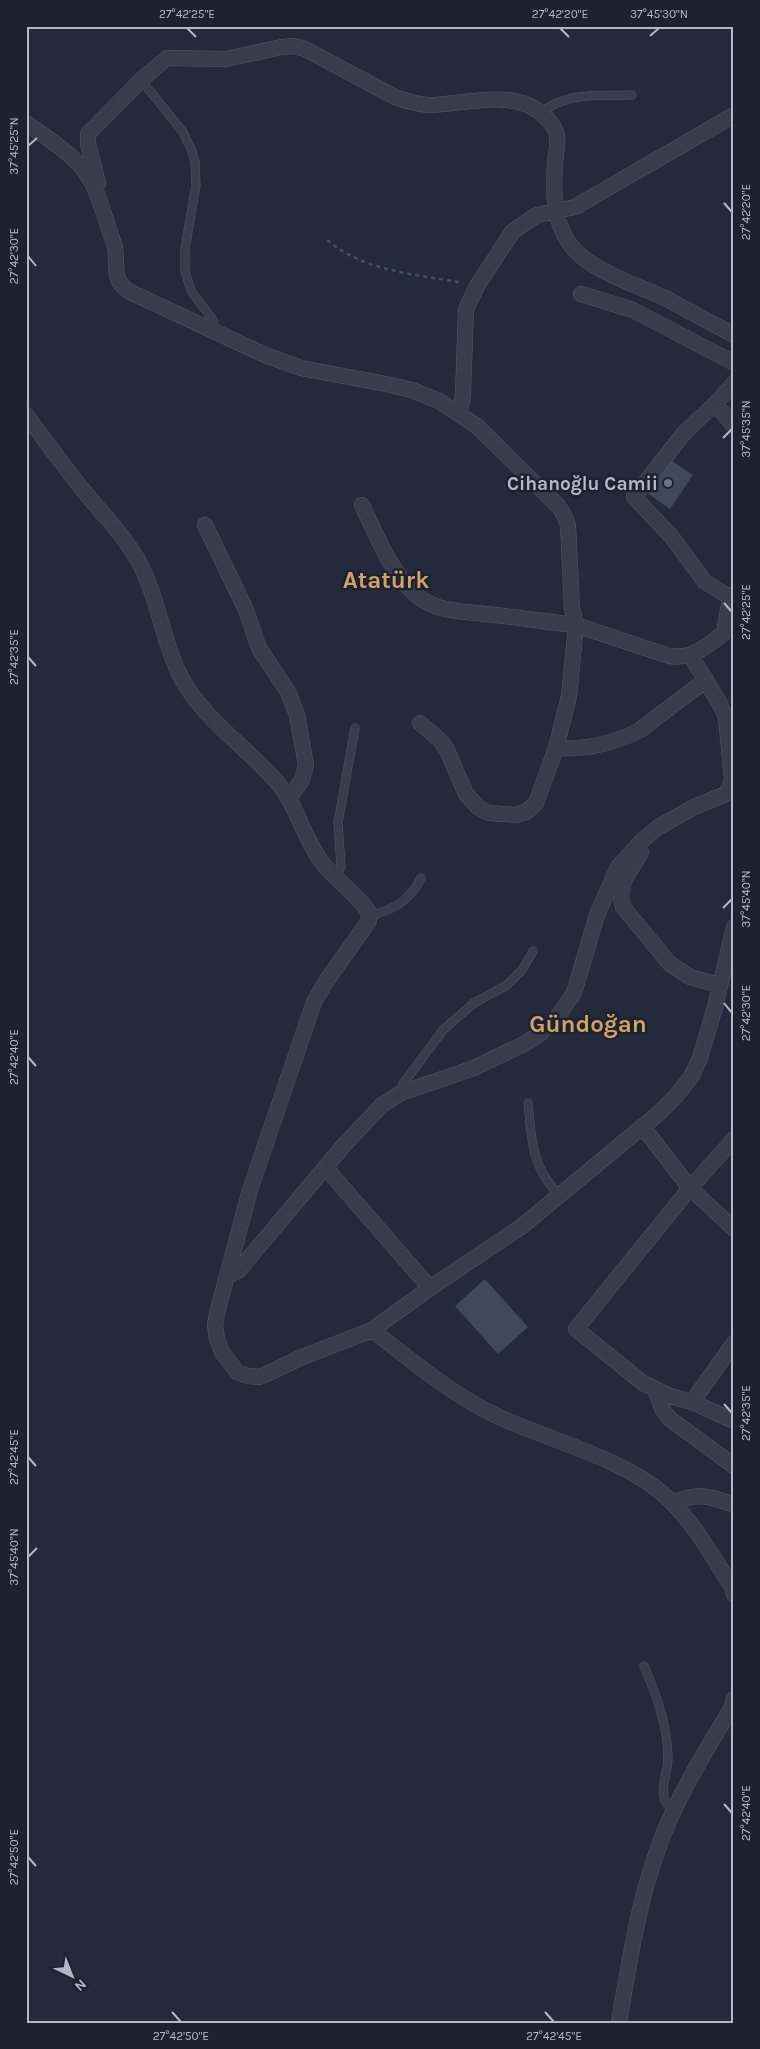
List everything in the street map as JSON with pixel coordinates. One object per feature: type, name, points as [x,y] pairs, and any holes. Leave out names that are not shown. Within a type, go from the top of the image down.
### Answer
[{"type":"street","points":[[95,187],[98,183],[88,144],[88,134],[162,61],[173,56],[226,59],[294,46],[305,49],[395,97],[410,102],[426,105],[474,100],[511,101],[528,105],[541,113],[557,135],[554,171],[556,211],[563,234],[570,244],[584,259],[734,335]]},
{"type":"street","points":[[460,413],[463,394],[466,309],[477,286],[513,231],[537,215],[575,207],[734,115]]},
{"type":"street","points":[[26,123],[68,154],[80,166],[95,187],[115,248],[115,277],[122,287],[265,355],[301,368],[412,390],[439,400],[460,413],[493,441],[565,516],[568,525],[572,608],[576,625],[568,696],[556,748],[536,803],[532,808],[516,815],[488,813],[471,802],[447,750],[434,734],[420,723]]},
{"type":"street","points":[[581,294],[633,310],[734,363]]},
{"type":"street","points":[[658,322],[668,300]]},
{"type":"street","points":[[362,506],[390,560],[406,585],[431,604],[455,612],[576,625],[670,656],[681,658],[691,656],[729,638],[732,596],[705,582],[672,536],[634,497],[684,433],[716,404],[734,383]]},
{"type":"street","points":[[716,404],[734,426]]},
{"type":"street","points":[[26,415],[129,545],[148,581],[178,671],[188,689],[200,705],[277,782],[289,798],[313,849],[337,879],[366,906],[370,916],[366,925],[326,980],[306,1022],[250,1190],[215,1325],[217,1339],[222,1352],[238,1372],[248,1376],[259,1377],[300,1358],[372,1330],[430,1288],[522,1227],[642,1126],[659,1114],[690,1077],[700,1058],[733,934]]},
{"type":"street","points":[[205,525],[246,610],[259,648],[288,692],[297,715],[306,765],[302,780],[289,798]]},
{"type":"street","points":[[227,1276],[239,1270],[325,1167],[382,1105],[401,1093],[474,1068],[524,1044],[540,1034],[556,1019],[574,993],[597,915],[618,868],[642,841],[657,828],[694,807],[721,797],[730,788],[732,781],[726,717],[691,656]]},
{"type":"street","points":[[556,748],[587,748],[616,742],[640,730],[706,680]]},
{"type":"street","points":[[642,841],[641,851],[622,884],[620,895],[623,907],[670,964],[690,977],[719,985]]},
{"type":"street","points":[[642,1126],[690,1188],[734,1229]]},
{"type":"street","points":[[734,1139],[690,1188],[576,1329],[643,1383],[655,1390],[692,1402],[734,1420]]},
{"type":"street","points":[[325,1167],[430,1288]]},
{"type":"street","points":[[372,1330],[417,1366],[467,1400],[524,1428],[619,1466],[647,1482],[673,1503],[694,1527],[732,1587],[734,1594]]},
{"type":"street","points":[[692,1402],[734,1344]]},
{"type":"street","points":[[655,1390],[663,1410],[670,1419],[734,1466]]},
{"type":"street","points":[[673,1503],[682,1498],[701,1495],[717,1498],[734,1505]]},
{"type":"street","points":[[619,2023],[632,1946],[652,1867],[674,1810],[732,1708],[734,1699]]},
{"type":"lane","points":[[141,80],[183,132],[192,151],[196,185],[185,249],[185,271],[191,291],[214,320],[216,332]]},
{"type":"lane","points":[[541,113],[556,103],[576,96],[632,96]]},
{"type":"lane","points":[[337,879],[341,866],[338,823],[355,728]]},
{"type":"lane","points":[[370,916],[389,911],[399,905],[413,892],[421,878]]},
{"type":"lane","points":[[401,1093],[403,1084],[443,1030],[474,1003],[507,985],[522,970],[533,951]]},
{"type":"lane","points":[[528,1104],[534,1156],[547,1182],[560,1196]]},
{"type":"lane","points":[[644,1666],[659,1704],[667,1741],[668,1758],[662,1795],[666,1804],[674,1810]]},
{"type":"path","points":[[327,240],[347,255],[374,266],[477,286]]},
{"type":"building","name":"Cihanoğlu Camii","points":[[666,457],[693,475],[670,509],[643,490]]},
{"type":"building","points":[[485,1279],[528,1327],[498,1354],[455,1306]]},
{"type":"place","name":"Cihanoğlu Camii","points":[[668,483]]},
{"type":"district","name":"Atatürk","points":[[386,580]]},
{"type":"district","name":"Gündoğan","points":[[588,1024]]}]
